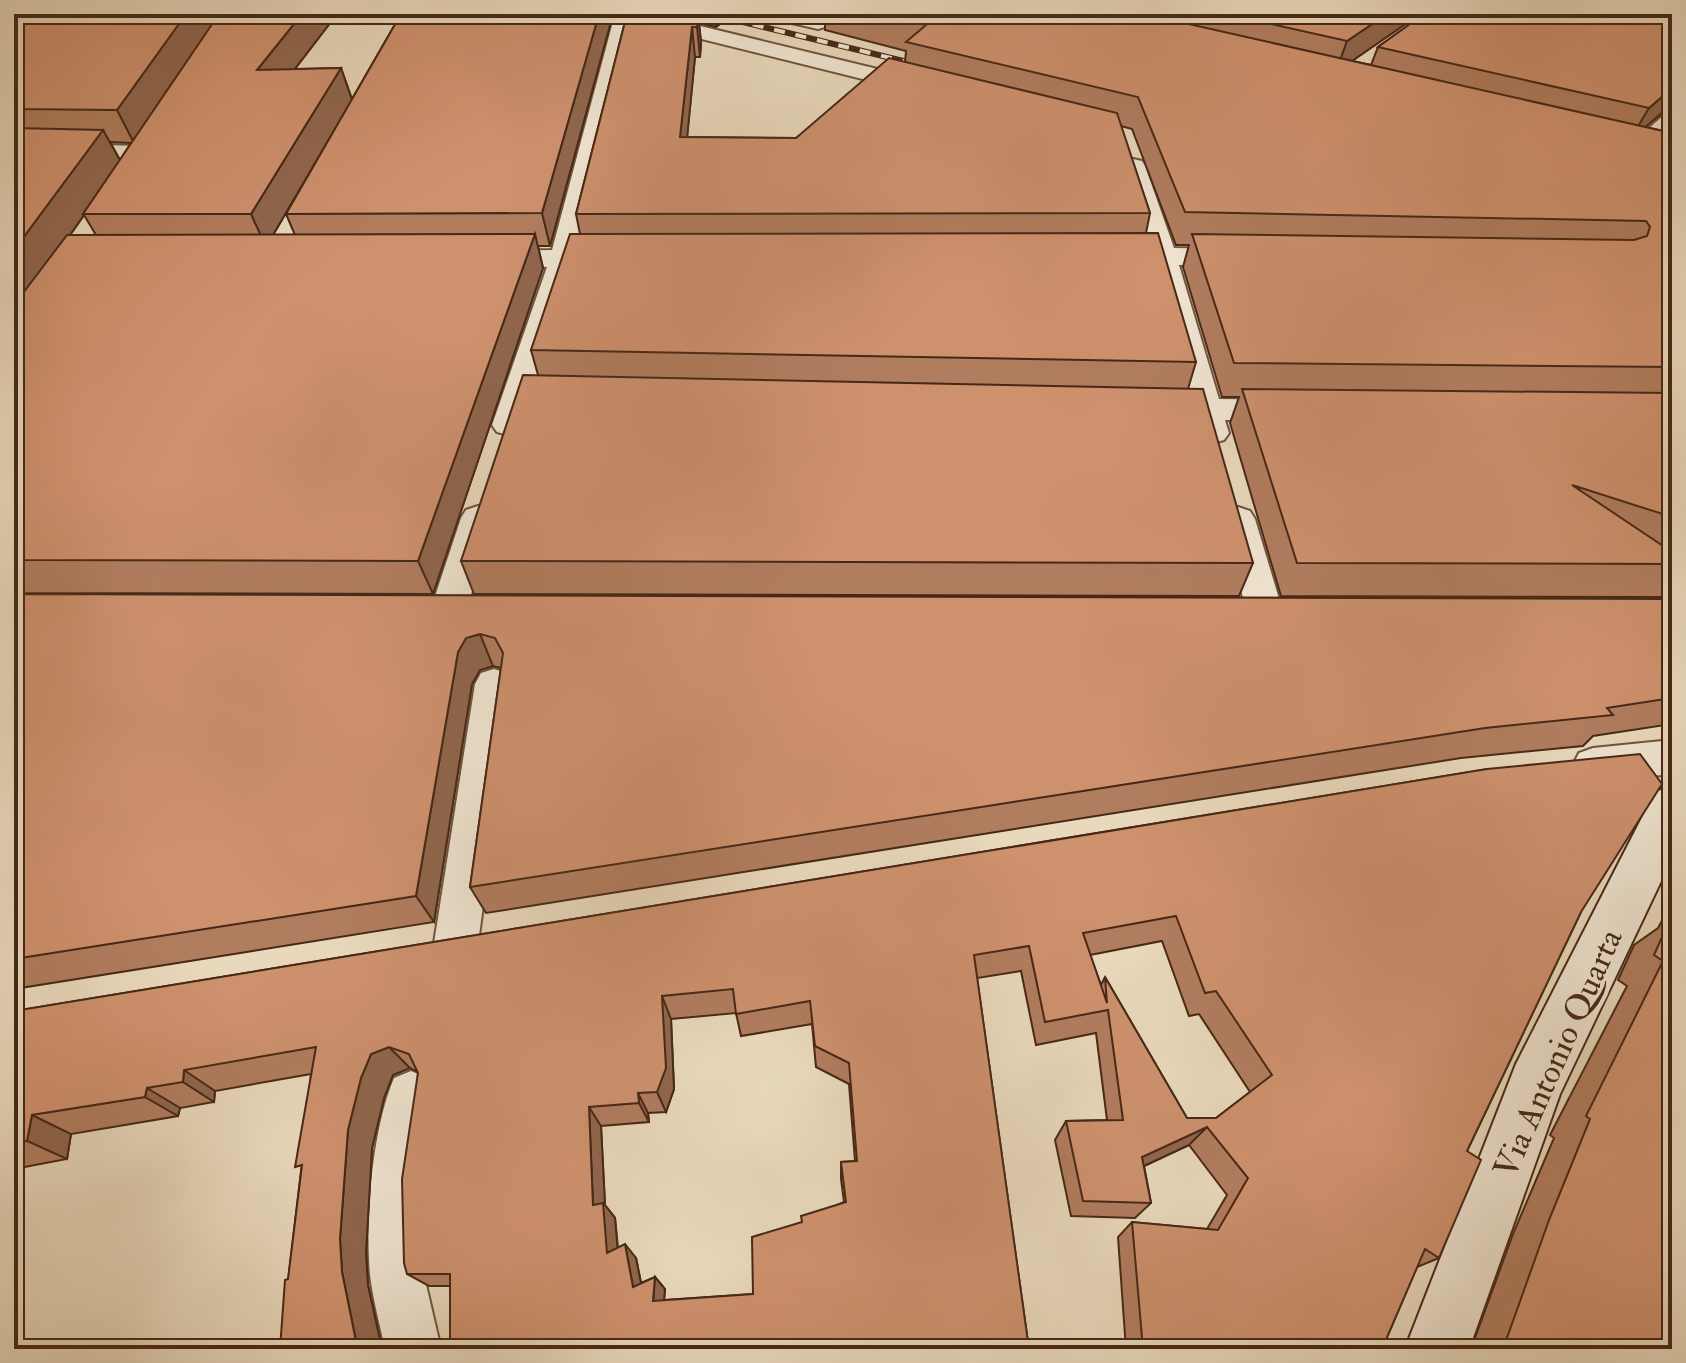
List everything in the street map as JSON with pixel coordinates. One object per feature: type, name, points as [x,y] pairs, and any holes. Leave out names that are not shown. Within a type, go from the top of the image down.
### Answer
[{"type":"street","points":[[499,453],[563,259],[626,14],[942,92]]},
{"type":"street","points":[[777,14],[818,23],[831,14]]},
{"type":"street","points":[[1660,157],[1629,150],[1672,120]]},
{"type":"street","points":[[128,179],[162,128]]},
{"type":"street","points":[[1123,137],[1163,256],[1219,453]]},
{"type":"street","points":[[14,150],[145,153]]},
{"type":"street","points":[[1084,256],[1272,257]]},
{"type":"street","points":[[468,259],[642,258]]},
{"type":"street","points":[[517,396],[549,397]]},
{"type":"street","points":[[1128,408],[1315,411]]},
{"type":"street","points":[[448,611],[485,496]]},
{"type":"street","points":[[1232,496],[1265,612]]},
{"type":"street","points":[[494,684],[436,947],[504,935]]},
{"type":"street","points":[[1552,769],[1672,757]]},
{"type":"street","name":"Via Antonio Quarta","points":[[1437,1349],[1536,1084],[1672,807]]},
{"type":"street","points":[[411,1095],[395,1195],[397,1276],[413,1349]]},
{"type":"building","points":[[14,14],[186,14],[117,110],[14,109]]},
{"type":"building","points":[[219,14],[302,14],[257,70],[341,68],[251,214],[83,214]]},
{"type":"building","points":[[401,14],[599,14],[542,213],[286,214]]},
{"type":"building","points":[[627,14],[698,14],[697,27],[692,27],[680,137],[796,138],[889,58],[1117,113],[1150,213],[576,214]]},
{"type":"building","points":[[881,14],[1144,14],[1672,133],[1672,367],[1234,363],[1192,234],[1634,240],[1647,236],[1650,227],[1646,221],[1185,212],[1138,97],[906,42],[926,25]]},
{"type":"building","points":[[1227,14],[1387,14],[1347,41]]},
{"type":"building","points":[[1424,14],[1628,14],[1672,23],[1672,88],[1649,108],[1378,47]]},
{"type":"building","points":[[14,128],[103,130],[14,250]]},
{"type":"building","points":[[1158,233],[1196,362],[531,350],[570,234]]},
{"type":"building","points":[[535,234],[418,561],[14,560],[14,305],[67,235]]},
{"type":"building","points":[[523,375],[1203,389],[1253,563],[461,561]]},
{"type":"building","points":[[1242,389],[1672,393],[1672,517],[1572,485],[1672,552],[1672,564],[1297,563]]},
{"type":"building","points":[[14,594],[1672,599],[1672,698],[1607,708],[1613,715],[1485,728],[470,887],[503,653],[495,638],[480,634],[466,638],[458,652],[416,896],[14,959]]},
{"type":"building","points":[[1640,754],[1662,784],[1581,912],[1467,1151],[1481,1160],[1439,1258],[1425,1249],[1382,1349],[1143,1349],[1132,1222],[1218,1230],[1248,1178],[1207,1127],[1142,1157],[1151,1203],[1083,1201],[1066,1121],[1123,1120],[1108,1010],[1045,1022],[1029,946],[974,955],[1029,1349],[450,1349],[450,1274],[407,1274],[404,1263],[402,1179],[418,1073],[409,1054],[389,1047],[371,1054],[361,1078],[348,1130],[340,1239],[342,1272],[356,1341],[384,1343],[384,1349],[280,1349],[285,1280],[288,1279],[302,1165],[295,1167],[316,1047],[184,1070],[183,1082],[147,1088],[145,1097],[32,1115],[27,1141],[14,1143],[14,1011],[1487,769]],"holes":[[[1176,916],[1205,993],[1216,991],[1272,1075],[1216,1118],[1187,1118],[1105,977],[1107,1003],[1083,933]],[[733,989],[736,1014],[810,1001],[815,1046],[849,1063],[857,1161],[841,1162],[846,1202],[801,1216],[802,1222],[752,1237],[753,1294],[653,1301],[655,1277],[633,1287],[625,1244],[607,1253],[603,1203],[593,1205],[589,1107],[639,1103],[638,1093],[657,1092],[666,1068],[662,996]]]},
{"type":"building","points":[[1670,919],[1672,1349],[1503,1349],[1549,1220],[1590,1119],[1586,1116],[1663,961],[1654,955]]},
{"type":"railway","points":[[710,14],[928,67]]}]
